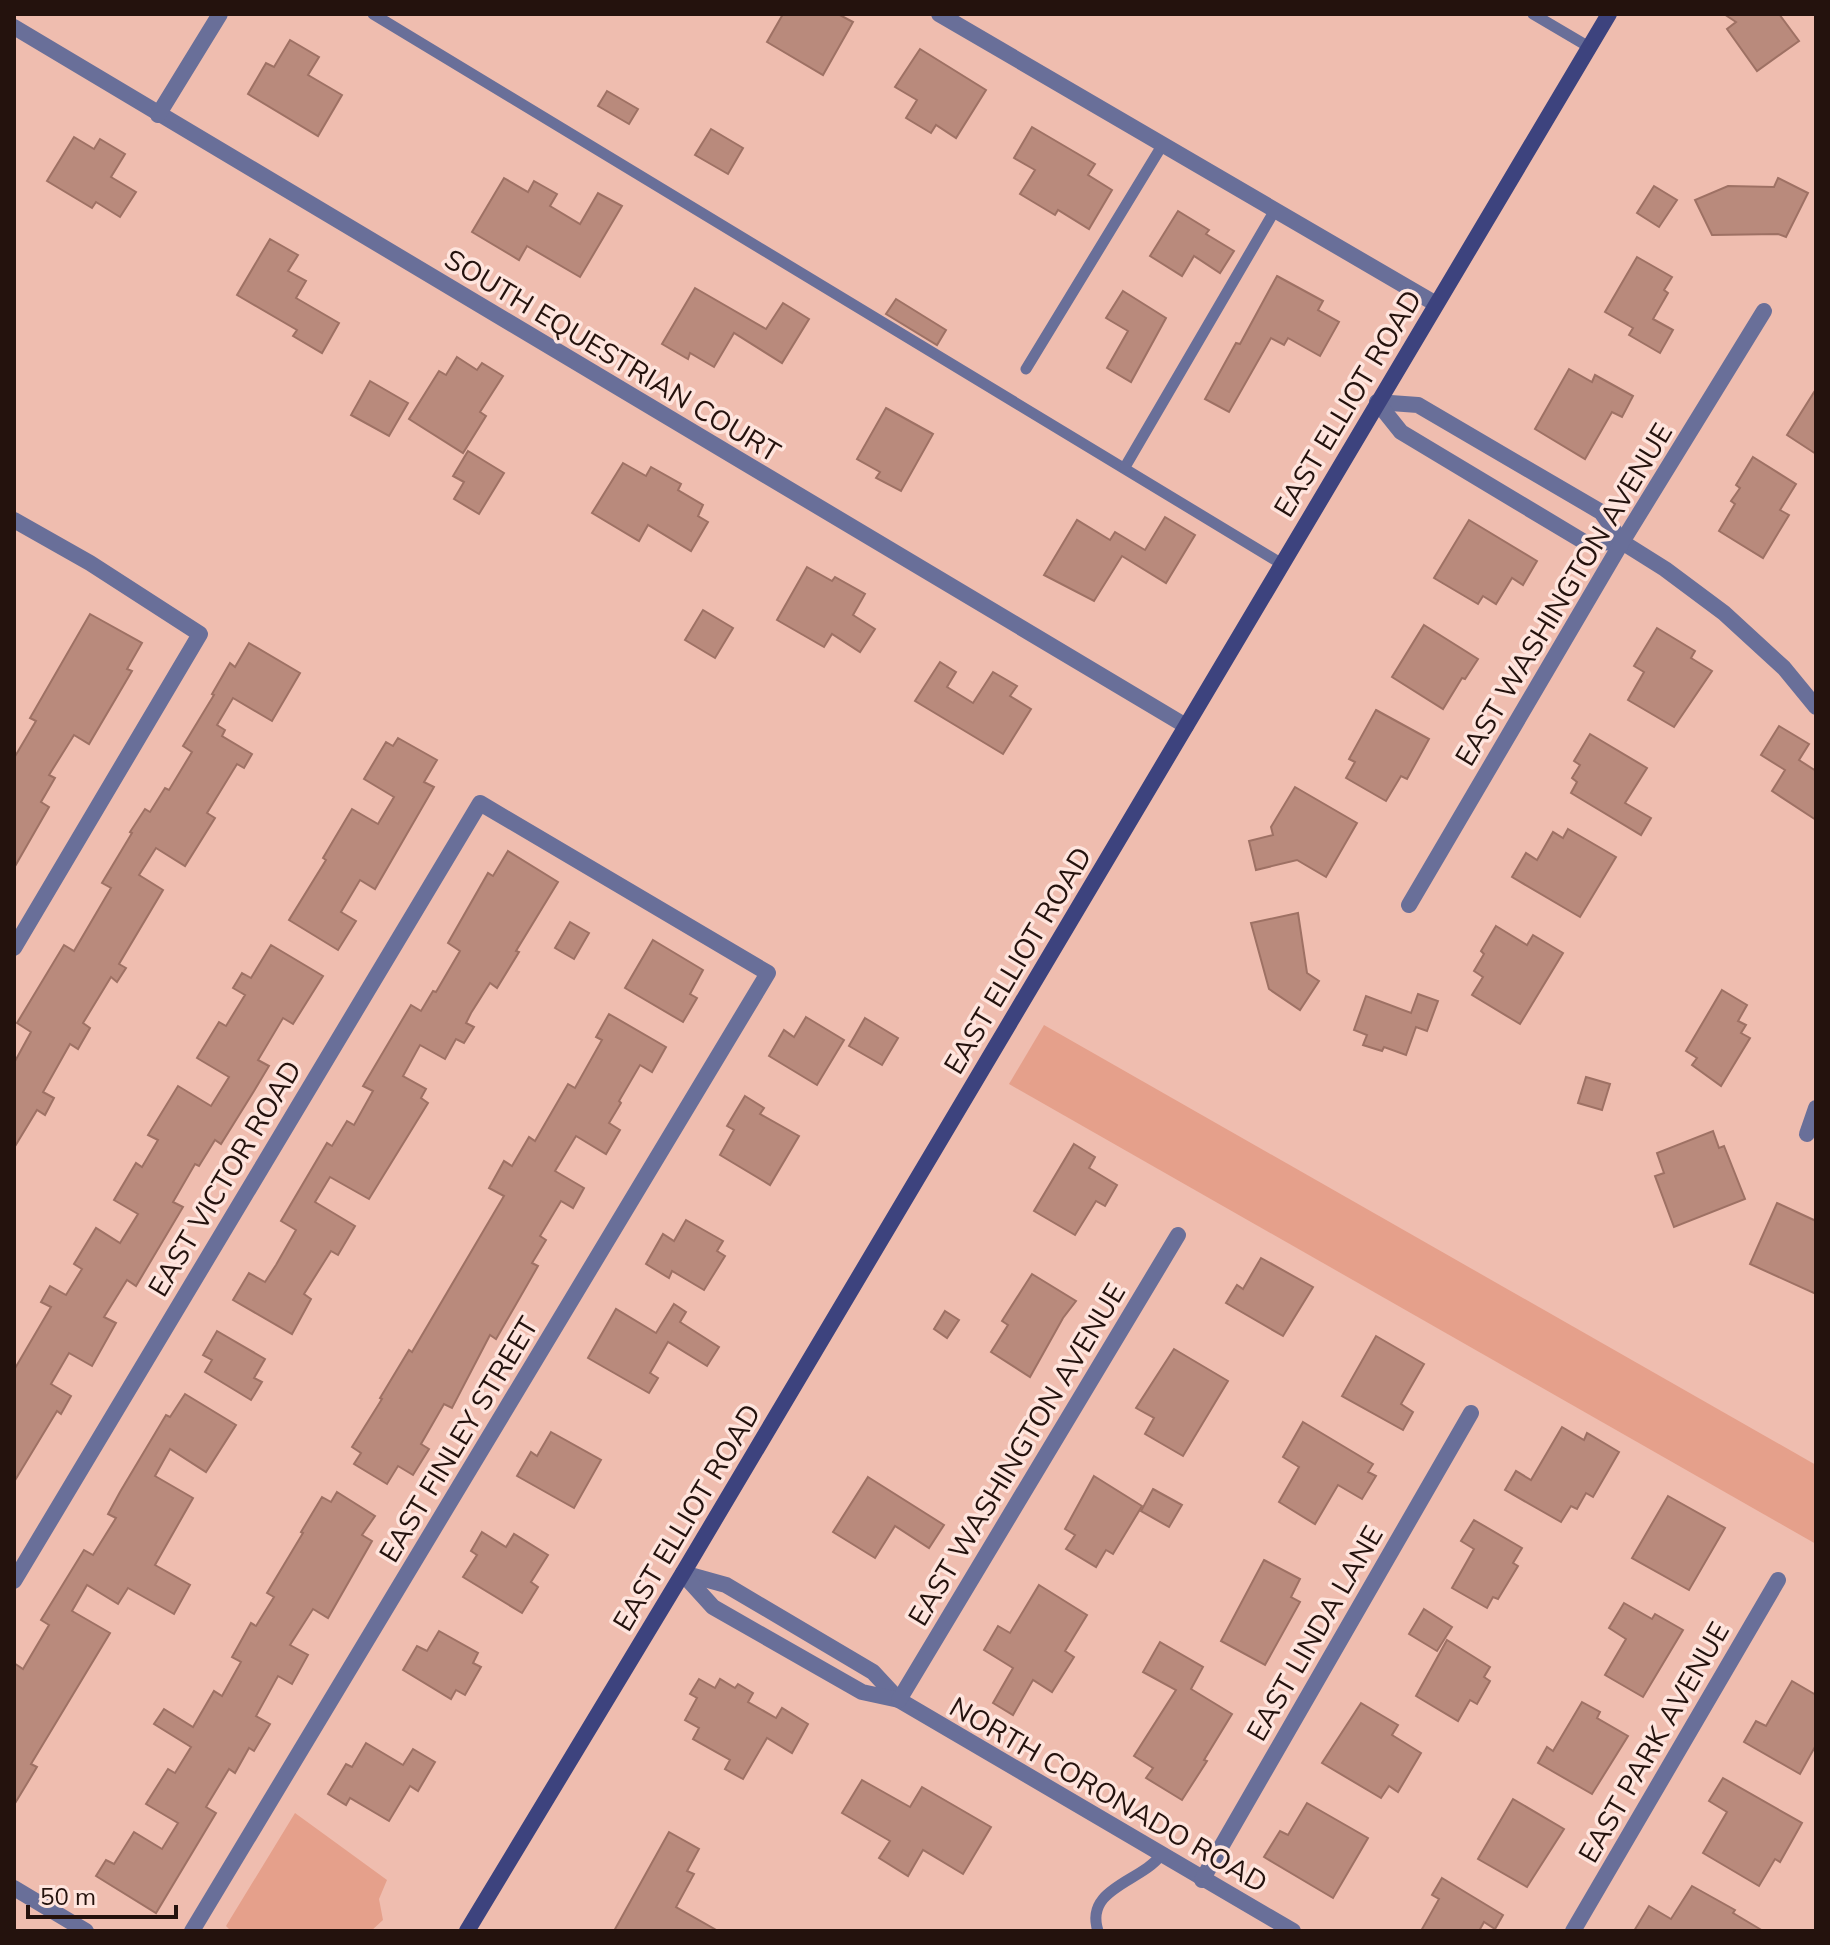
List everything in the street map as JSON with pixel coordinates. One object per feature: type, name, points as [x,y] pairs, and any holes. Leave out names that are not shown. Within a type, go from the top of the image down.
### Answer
[{"type":"main road","name":"EAST ELLIOT ROAD","points":[[472,1930],[1609,14]]},
{"type":"street","points":[[158,115],[220,14]]},
{"type":"street","points":[[939,14],[1436,304]]},
{"type":"street","name":"SOUTH EQUESTRIAN COURT","points":[[14,27],[1186,726]]},
{"type":"street","name":"EAST WASHINGTON AVENUE","points":[[1409,905],[1622,542],[1764,311]]},
{"type":"street","points":[[1377,402],[1401,432],[1586,543],[1622,542]]},
{"type":"street","points":[[1377,402],[1418,405],[1601,512],[1622,542],[1665,569],[1724,613],[1784,668],[1816,707]]},
{"type":"street","points":[[14,520],[90,563],[200,634],[14,948]]},
{"type":"street","name":"EAST FINLEY STREET","points":[[192,1931],[768,973],[480,803]]},
{"type":"street","name":"EAST VICTOR ROAD","points":[[14,1581],[480,803]]},
{"type":"street","points":[[1807,1134],[1816,1108]]},
{"type":"street","name":"EAST WASHINGTON AVENUE","points":[[899,1700],[1178,1235]]},
{"type":"street","name":"EAST LINDA LANE","points":[[1202,1880],[1471,1413]]},
{"type":"street","name":"NORTH CORONADO ROAD","points":[[683,1573],[713,1607],[862,1692],[899,1700]]},
{"type":"street","name":"NORTH CORONADO ROAD","points":[[683,1573],[726,1585],[873,1672],[899,1700],[1293,1931]]},
{"type":"street","name":"EAST PARK AVENUE","points":[[1573,1931],[1778,1580]]},
{"type":"street","points":[[14,1888],[86,1931]]},
{"type":"lane","points":[[373,14],[1282,564]]},
{"type":"lane","points":[[1533,14],[1589,47]]},
{"type":"lane","points":[[1026,369],[1163,144]]},
{"type":"lane","points":[[1125,467],[1275,210]]},
{"type":"lane","points":[[1098,1931],[1095,1913],[1102,1898],[1153,1866],[1161,1855]]},
{"type":"shaded area","points":[[1044,1025],[1816,1465],[1816,1544],[1009,1084]]},
{"type":"shaded area","points":[[295,1813],[387,1880],[379,1899],[383,1920],[371,1931],[231,1931],[226,1926]]},
{"type":"building","points":[[783,14],[838,14],[853,22],[823,75],[767,42]]},
{"type":"building","points":[[1724,14],[1779,14],[1799,41],[1757,71],[1727,29],[1736,22]]},
{"type":"building","points":[[290,40],[319,57],[308,75],[342,95],[318,136],[248,94],[266,63],[274,67]]},
{"type":"building","points":[[920,49],[986,90],[956,138],[936,125],[931,133],[906,118],[917,100],[895,87]]},
{"type":"building","points":[[607,91],[638,109],[629,124],[598,106]]},
{"type":"building","points":[[1032,127],[1095,164],[1088,175],[1112,190],[1089,229],[1058,210],[1055,215],[1020,194],[1035,170],[1014,158]]},
{"type":"building","points":[[711,129],[743,148],[728,174],[695,155]]},
{"type":"building","points":[[74,137],[94,149],[100,139],[125,154],[111,177],[136,192],[120,217],[96,202],[92,208],[47,181]]},
{"type":"building","points":[[504,178],[528,192],[534,181],[557,194],[550,206],[580,224],[598,193],[622,206],[580,277],[527,246],[519,260],[472,232]]},
{"type":"building","points":[[1778,178],[1808,193],[1786,237],[1778,234],[1712,235],[1695,200],[1728,186],[1774,187]]},
{"type":"building","points":[[1654,186],[1677,200],[1659,227],[1637,213]]},
{"type":"building","points":[[1178,211],[1209,230],[1206,234],[1234,251],[1220,273],[1194,256],[1182,276],[1150,256]]},
{"type":"building","points":[[270,239],[298,255],[288,271],[306,281],[296,298],[339,323],[322,353],[293,336],[297,330],[237,295]]},
{"type":"building","points":[[1637,257],[1672,277],[1664,290],[1668,293],[1653,319],[1673,330],[1660,353],[1629,335],[1633,328],[1605,312]]},
{"type":"building","points":[[1277,276],[1323,301],[1318,310],[1339,322],[1320,356],[1288,338],[1284,345],[1271,338],[1229,412],[1205,399],[1236,343],[1240,344]]},
{"type":"building","points":[[695,288],[766,329],[783,303],[809,319],[782,363],[734,333],[714,367],[690,353],[688,359],[662,344]]},
{"type":"building","points":[[1123,291],[1166,318],[1131,382],[1107,368],[1128,331],[1106,318]]},
{"type":"building","points":[[896,299],[946,330],[937,345],[886,314]]},
{"type":"building","points":[[457,357],[477,370],[482,363],[503,376],[480,412],[486,416],[463,453],[409,419],[439,371],[446,375]]},
{"type":"building","points":[[1569,369],[1592,382],[1595,375],[1633,396],[1622,417],[1612,412],[1585,459],[1535,429]]},
{"type":"building","points":[[370,381],[408,403],[389,436],[351,415]]},
{"type":"building","points":[[1816,389],[1816,454],[1787,435]]},
{"type":"building","points":[[886,408],[933,434],[901,491],[876,478],[880,472],[857,459]]},
{"type":"building","points":[[468,451],[504,473],[479,514],[454,499],[464,482],[453,476]]},
{"type":"building","points":[[1753,457],[1796,484],[1780,510],[1789,515],[1763,558],[1719,531],[1735,504],[1731,501],[1740,488],[1736,485]]},
{"type":"building","points":[[623,463],[646,476],[651,467],[681,484],[678,490],[703,505],[698,516],[708,522],[691,551],[648,525],[639,541],[592,513]]},
{"type":"building","points":[[1165,517],[1195,535],[1166,583],[1122,556],[1094,601],[1044,575],[1077,520],[1110,540],[1115,532],[1145,550]]},
{"type":"building","points":[[1469,520],[1537,561],[1523,585],[1512,578],[1496,604],[1483,596],[1478,604],[1434,578]]},
{"type":"building","points":[[807,567],[832,581],[835,577],[865,594],[853,615],[875,629],[860,652],[832,634],[824,647],[777,620]]},
{"type":"building","points":[[703,610],[733,628],[715,658],[685,640]]},
{"type":"building","points":[[90,614],[142,643],[127,669],[132,671],[89,744],[74,735],[49,775],[55,778],[41,802],[49,807],[14,868],[14,758],[36,721],[30,718]]},
{"type":"building","points":[[1424,625],[1478,659],[1443,709],[1392,677]]},
{"type":"building","points":[[1657,628],[1695,651],[1691,658],[1712,671],[1674,727],[1628,700],[1644,672],[1634,666]]},
{"type":"building","points":[[249,643],[300,673],[272,721],[233,698],[217,725],[225,730],[222,736],[252,754],[244,768],[237,764],[207,813],[215,818],[185,866],[156,848],[139,875],[163,890],[119,964],[126,968],[117,982],[111,977],[83,1023],[90,1028],[78,1049],[70,1044],[43,1092],[54,1098],[45,1115],[37,1110],[14,1148],[14,1063],[31,1032],[17,1023],[64,945],[74,951],[111,888],[102,883],[130,832],[145,809],[150,812],[165,788],[169,790],[192,752],[183,746],[230,663],[235,667]]},
{"type":"building","points":[[940,662],[956,672],[947,687],[973,703],[993,672],[1017,686],[1010,696],[1031,709],[1003,754],[915,701]]},
{"type":"building","points":[[1376,710],[1429,739],[1407,779],[1401,776],[1386,801],[1346,778],[1355,762],[1349,759]]},
{"type":"building","points":[[1779,726],[1809,744],[1799,760],[1816,771],[1816,820],[1772,791],[1785,770],[1761,755]]},
{"type":"building","points":[[1590,734],[1647,768],[1625,803],[1651,818],[1641,835],[1571,793],[1577,782],[1572,778],[1580,765],[1574,761]]},
{"type":"building","points":[[398,738],[437,760],[424,782],[434,787],[375,889],[360,880],[341,912],[356,921],[338,950],[289,920],[326,860],[323,858],[352,809],[378,824],[394,797],[364,779],[386,742],[393,746]]},
{"type":"building","points":[[1295,787],[1357,823],[1326,877],[1297,860],[1256,870],[1249,841],[1273,835],[1271,827]]},
{"type":"building","points":[[1568,829],[1616,857],[1580,917],[1512,877],[1526,853],[1537,860],[1553,832],[1563,838]]},
{"type":"building","points":[[508,851],[558,882],[497,988],[490,983],[471,1013],[466,1023],[474,1027],[464,1043],[456,1039],[445,1059],[420,1045],[403,1076],[426,1089],[421,1098],[428,1103],[369,1199],[330,1177],[315,1202],[355,1226],[338,1255],[331,1251],[304,1294],[311,1299],[292,1334],[233,1300],[249,1273],[265,1282],[276,1265],[296,1230],[281,1221],[327,1143],[332,1146],[347,1121],[354,1125],[373,1091],[363,1086],[411,1005],[421,1011],[433,991],[436,992],[460,951],[448,943],[488,873],[493,876]]},
{"type":"building","points":[[1298,913],[1307,973],[1319,981],[1300,1010],[1269,989],[1251,923]]},
{"type":"building","points":[[570,922],[589,933],[574,959],[555,948]]},
{"type":"building","points":[[1496,926],[1527,945],[1533,935],[1563,953],[1520,1024],[1472,995],[1483,977],[1474,971],[1484,954],[1481,951]]},
{"type":"building","points":[[653,940],[703,970],[690,994],[697,998],[683,1022],[625,988]]},
{"type":"building","points":[[271,945],[323,976],[293,1024],[283,1018],[258,1060],[269,1066],[221,1144],[215,1140],[199,1166],[195,1164],[173,1202],[183,1207],[136,1286],[127,1280],[104,1317],[116,1323],[92,1366],[69,1353],[51,1384],[71,1396],[61,1414],[57,1411],[14,1482],[14,1370],[51,1307],[41,1302],[50,1286],[66,1295],[82,1269],[74,1264],[96,1228],[120,1243],[138,1214],[114,1200],[136,1163],[142,1167],[158,1140],[148,1135],[178,1086],[211,1106],[229,1077],[197,1058],[219,1022],[226,1026],[245,995],[233,988],[242,973],[251,978]]},
{"type":"building","points":[[1722,990],[1747,1005],[1738,1021],[1746,1025],[1741,1033],[1750,1038],[1721,1086],[1692,1065],[1697,1058],[1686,1051]]},
{"type":"building","points":[[1418,994],[1438,1001],[1427,1031],[1416,1027],[1406,1055],[1384,1047],[1382,1051],[1363,1045],[1367,1035],[1354,1030],[1366,996],[1411,1013]]},
{"type":"building","points":[[609,1014],[666,1047],[652,1072],[640,1065],[619,1101],[621,1103],[609,1123],[620,1130],[606,1154],[576,1136],[555,1171],[584,1188],[573,1208],[561,1201],[540,1236],[546,1240],[532,1263],[538,1266],[496,1339],[490,1335],[452,1408],[444,1404],[421,1444],[429,1449],[413,1475],[398,1466],[387,1484],[354,1464],[361,1453],[352,1447],[504,1196],[489,1188],[504,1161],[512,1166],[529,1137],[535,1141],[568,1084],[575,1088],[602,1040],[596,1037]]},
{"type":"building","points":[[806,1017],[844,1040],[817,1085],[769,1056],[784,1030],[794,1037]]},
{"type":"building","points":[[865,1018],[898,1038],[882,1065],[849,1046]]},
{"type":"building","points":[[1586,1077],[1610,1084],[1602,1110],[1578,1103]]},
{"type":"building","points":[[745,1096],[764,1108],[760,1114],[799,1136],[770,1185],[720,1155],[734,1130],[727,1126]]},
{"type":"building","points":[[1713,1131],[1719,1148],[1724,1146],[1745,1199],[1674,1227],[1655,1176],[1664,1173],[1657,1153]]},
{"type":"building","points":[[1074,1144],[1095,1157],[1089,1168],[1117,1185],[1105,1206],[1096,1201],[1075,1235],[1034,1211]]},
{"type":"building","points":[[1777,1203],[1816,1221],[1816,1294],[1750,1264]]},
{"type":"building","points":[[686,1220],[723,1241],[717,1251],[725,1256],[704,1290],[672,1271],[669,1278],[646,1264],[663,1234],[674,1241]]},
{"type":"building","points":[[1261,1258],[1313,1287],[1283,1336],[1226,1303],[1237,1285],[1243,1289]]},
{"type":"building","points":[[1032,1274],[1076,1301],[1030,1377],[991,1352],[1008,1325],[1002,1321]]},
{"type":"building","points":[[674,1304],[686,1312],[680,1322],[719,1347],[707,1366],[668,1342],[650,1373],[658,1378],[649,1393],[588,1358],[616,1309],[656,1333]]},
{"type":"building","points":[[945,1311],[959,1320],[947,1338],[934,1329]]},
{"type":"building","points":[[217,1331],[265,1359],[254,1378],[262,1382],[251,1400],[205,1372],[212,1360],[203,1355]]},
{"type":"building","points":[[1376,1336],[1424,1364],[1401,1404],[1413,1412],[1403,1430],[1342,1396]]},
{"type":"building","points":[[1174,1349],[1228,1381],[1183,1456],[1145,1434],[1154,1418],[1136,1408]]},
{"type":"building","points":[[185,1394],[236,1425],[206,1472],[170,1449],[155,1476],[193,1498],[155,1565],[190,1585],[174,1614],[128,1588],[118,1604],[87,1585],[72,1611],[110,1633],[31,1764],[37,1767],[14,1805],[14,1663],[23,1669],[49,1625],[41,1620],[84,1550],[93,1555],[116,1518],[108,1514],[120,1492],[166,1415],[170,1417]]},
{"type":"building","points":[[1303,1422],[1373,1464],[1368,1472],[1376,1476],[1362,1499],[1338,1485],[1315,1524],[1279,1502],[1299,1467],[1283,1457]]},
{"type":"building","points":[[1562,1427],[1584,1440],[1587,1433],[1619,1452],[1593,1497],[1586,1493],[1577,1509],[1571,1506],[1561,1522],[1505,1490],[1516,1471],[1531,1480]]},
{"type":"building","points":[[551,1432],[601,1460],[574,1508],[517,1476],[531,1452],[537,1456]]},
{"type":"building","points":[[1094,1476],[1142,1506],[1113,1554],[1106,1550],[1096,1567],[1066,1549],[1075,1535],[1065,1529]]},
{"type":"building","points":[[868,1477],[944,1525],[929,1548],[895,1526],[875,1558],[833,1532]]},
{"type":"building","points":[[1153,1489],[1182,1505],[1169,1527],[1141,1511]]},
{"type":"building","points":[[337,1492],[375,1516],[362,1535],[372,1541],[328,1618],[313,1609],[290,1645],[308,1655],[292,1684],[278,1676],[256,1716],[270,1724],[254,1751],[249,1748],[235,1773],[229,1769],[206,1807],[216,1813],[156,1913],[96,1876],[106,1860],[114,1864],[134,1832],[162,1849],[178,1823],[146,1804],[168,1769],[175,1773],[191,1747],[154,1724],[164,1709],[193,1727],[214,1691],[222,1696],[241,1662],[232,1657],[251,1623],[256,1626],[274,1597],[267,1593],[301,1532],[322,1497],[331,1502]]},
{"type":"building","points":[[1668,1496],[1725,1528],[1689,1590],[1632,1558]]},
{"type":"building","points":[[1474,1520],[1522,1548],[1513,1563],[1518,1566],[1498,1599],[1493,1597],[1487,1608],[1452,1588],[1474,1549],[1461,1541]]},
{"type":"building","points":[[482,1532],[506,1547],[514,1534],[548,1555],[531,1582],[538,1587],[522,1613],[463,1577],[477,1555],[471,1551]]},
{"type":"building","points":[[1264,1560],[1300,1579],[1291,1597],[1300,1602],[1265,1665],[1221,1641]]},
{"type":"building","points":[[1039,1585],[1087,1615],[1065,1651],[1074,1657],[1052,1692],[1033,1680],[1013,1715],[993,1703],[1013,1668],[984,1650],[998,1626],[1010,1633]]},
{"type":"building","points":[[1624,1603],[1652,1619],[1655,1614],[1683,1630],[1643,1697],[1605,1675],[1626,1639],[1609,1628]]},
{"type":"building","points":[[1424,1609],[1452,1627],[1437,1651],[1409,1634]]},
{"type":"building","points":[[439,1631],[478,1653],[473,1663],[481,1667],[465,1695],[456,1690],[451,1699],[403,1670],[417,1646],[427,1651]]},
{"type":"building","points":[[1447,1640],[1490,1667],[1484,1677],[1490,1681],[1477,1704],[1470,1700],[1458,1721],[1416,1696]]},
{"type":"building","points":[[1160,1642],[1203,1667],[1191,1689],[1232,1714],[1182,1800],[1146,1778],[1153,1768],[1134,1756],[1176,1690],[1143,1672]]},
{"type":"building","points":[[699,1679],[715,1688],[720,1679],[735,1688],[738,1684],[753,1693],[748,1702],[776,1718],[782,1708],[808,1724],[792,1753],[767,1738],[743,1779],[725,1769],[730,1760],[693,1739],[699,1728],[685,1720],[697,1698],[690,1694]]},
{"type":"building","points":[[1792,1681],[1816,1695],[1816,1745],[1800,1774],[1744,1742],[1756,1721],[1766,1726]]},
{"type":"building","points":[[1582,1702],[1600,1712],[1597,1718],[1628,1736],[1592,1794],[1538,1763],[1547,1747],[1553,1751]]},
{"type":"building","points":[[1361,1703],[1398,1725],[1392,1735],[1421,1753],[1398,1792],[1389,1786],[1381,1798],[1322,1763]]},
{"type":"building","points":[[366,1743],[403,1765],[413,1749],[435,1762],[418,1791],[410,1786],[389,1821],[350,1798],[346,1805],[328,1794],[346,1764],[352,1767]]},
{"type":"building","points":[[1723,1778],[1802,1823],[1780,1862],[1775,1859],[1759,1886],[1703,1853],[1727,1812],[1709,1801]]},
{"type":"building","points":[[862,1780],[910,1807],[922,1787],[991,1827],[963,1874],[923,1850],[908,1876],[879,1858],[890,1841],[842,1813]]},
{"type":"building","points":[[1513,1799],[1564,1829],[1527,1887],[1478,1859]]},
{"type":"building","points":[[1307,1803],[1368,1838],[1333,1898],[1264,1857],[1280,1831],[1288,1835]]},
{"type":"building","points":[[669,1832],[699,1849],[687,1871],[694,1874],[676,1907],[718,1931],[614,1931]]},
{"type":"building","points":[[1442,1878],[1503,1915],[1495,1929],[1484,1922],[1479,1931],[1421,1931],[1439,1899],[1432,1895]]},
{"type":"building","points":[[1692,1886],[1735,1910],[1733,1913],[1763,1931],[1634,1931],[1649,1906],[1671,1919]]}]
